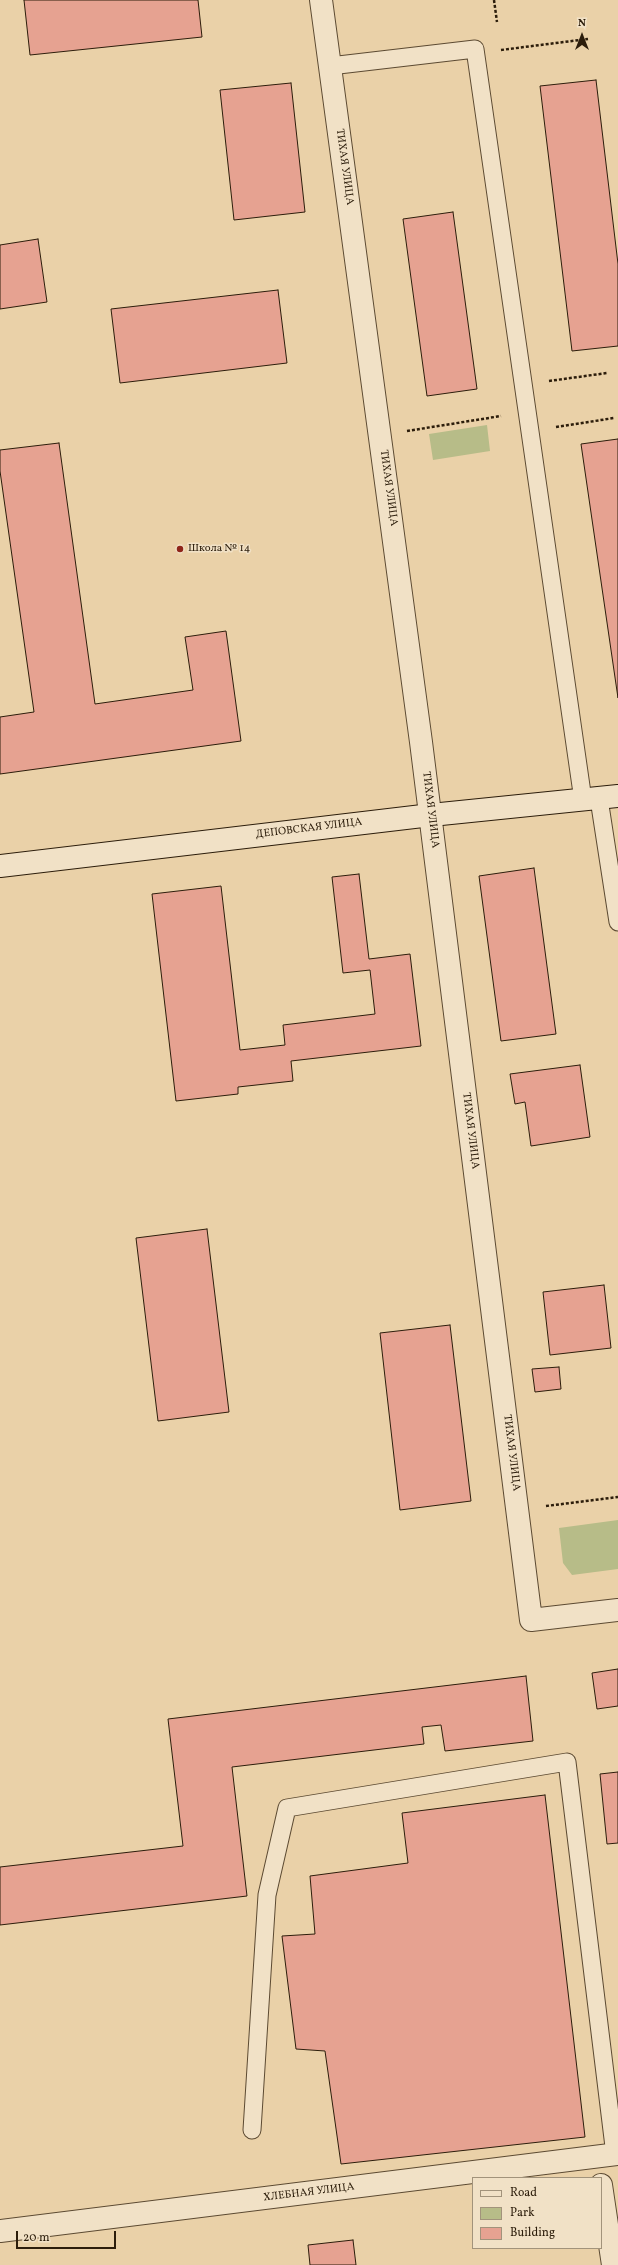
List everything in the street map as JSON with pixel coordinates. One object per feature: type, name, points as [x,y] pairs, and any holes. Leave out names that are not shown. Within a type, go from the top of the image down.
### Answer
[{"type":"street","name":"ТИХАЯ УЛИЦА","points":[[321,0],[431,815],[531,1620],[618,1610]]},
{"type":"street","name":"ДЕПОВСКАЯ УЛИЦА","points":[[0,866],[431,815],[600,799]]},
{"type":"street","name":"ХЛЕБНАЯ УЛИЦА","points":[[0,2232],[608,2161]]},
{"type":"street","points":[[602,2191],[613,2265]]},
{"type":"lane","points":[[330,66],[475,49],[600,799],[614,873],[618,922]]},
{"type":"lane","points":[[252,2130],[266,1895],[287,1808],[567,1762],[608,2161]]},
{"type":"path","points":[[494,0],[497,22]]},
{"type":"path","points":[[501,50],[588,39]]},
{"type":"path","points":[[545,382],[607,373]]},
{"type":"path","points":[[400,432],[508,415]]},
{"type":"path","points":[[551,428],[614,418]]},
{"type":"path","points":[[538,1507],[618,1497]]},
{"type":"green space","points":[[487,425],[490,451],[433,460],[429,434]]},
{"type":"green space","points":[[618,1520],[618,1569],[572,1575],[563,1563],[559,1528]]},
{"type":"building","points":[[24,0],[198,0],[202,37],[30,55]]},
{"type":"building","points":[[596,80],[618,264],[618,346],[572,351],[540,86]]},
{"type":"building","points":[[291,83],[305,212],[234,220],[220,90]]},
{"type":"building","points":[[453,212],[477,389],[427,396],[403,219]]},
{"type":"building","points":[[38,239],[47,302],[0,309],[0,245]]},
{"type":"building","points":[[278,290],[287,363],[120,383],[111,309]]},
{"type":"building","points":[[618,439],[618,698],[581,444]]},
{"type":"building","points":[[59,443],[95,704],[193,690],[185,637],[226,631],[241,741],[0,774],[0,717],[34,712],[0,471],[0,450]]},
{"type":"building","points":[[534,868],[556,1034],[501,1041],[479,876]]},
{"type":"building","points":[[359,874],[369,959],[410,954],[421,1046],[291,1061],[293,1081],[238,1087],[238,1094],[176,1101],[152,894],[221,886],[240,1050],[285,1045],[283,1025],[375,1014],[370,970],[343,973],[332,877]]},
{"type":"building","points":[[580,1065],[590,1137],[531,1146],[525,1102],[515,1104],[510,1074]]},
{"type":"building","points":[[207,1229],[229,1412],[158,1421],[136,1238]]},
{"type":"building","points":[[604,1285],[611,1348],[550,1355],[543,1292]]},
{"type":"building","points":[[450,1325],[471,1501],[400,1510],[380,1333]]},
{"type":"building","points":[[559,1367],[561,1389],[535,1392],[532,1369]]},
{"type":"building","points":[[618,1669],[618,1706],[597,1709],[592,1673]]},
{"type":"building","points":[[526,1676],[533,1741],[445,1751],[441,1725],[422,1727],[424,1744],[232,1767],[247,1896],[0,1925],[0,1867],[183,1846],[168,1719]]},
{"type":"building","points":[[618,1772],[618,1843],[607,1844],[600,1774]]},
{"type":"building","points":[[545,1795],[585,2137],[341,2164],[325,2051],[296,2049],[282,1936],[315,1934],[310,1876],[408,1863],[402,1813]]},
{"type":"building","points":[[353,2240],[356,2265],[310,2265],[308,2245]]},
{"type":"place","name":"Школа № 14","points":[[180,549]]}]
